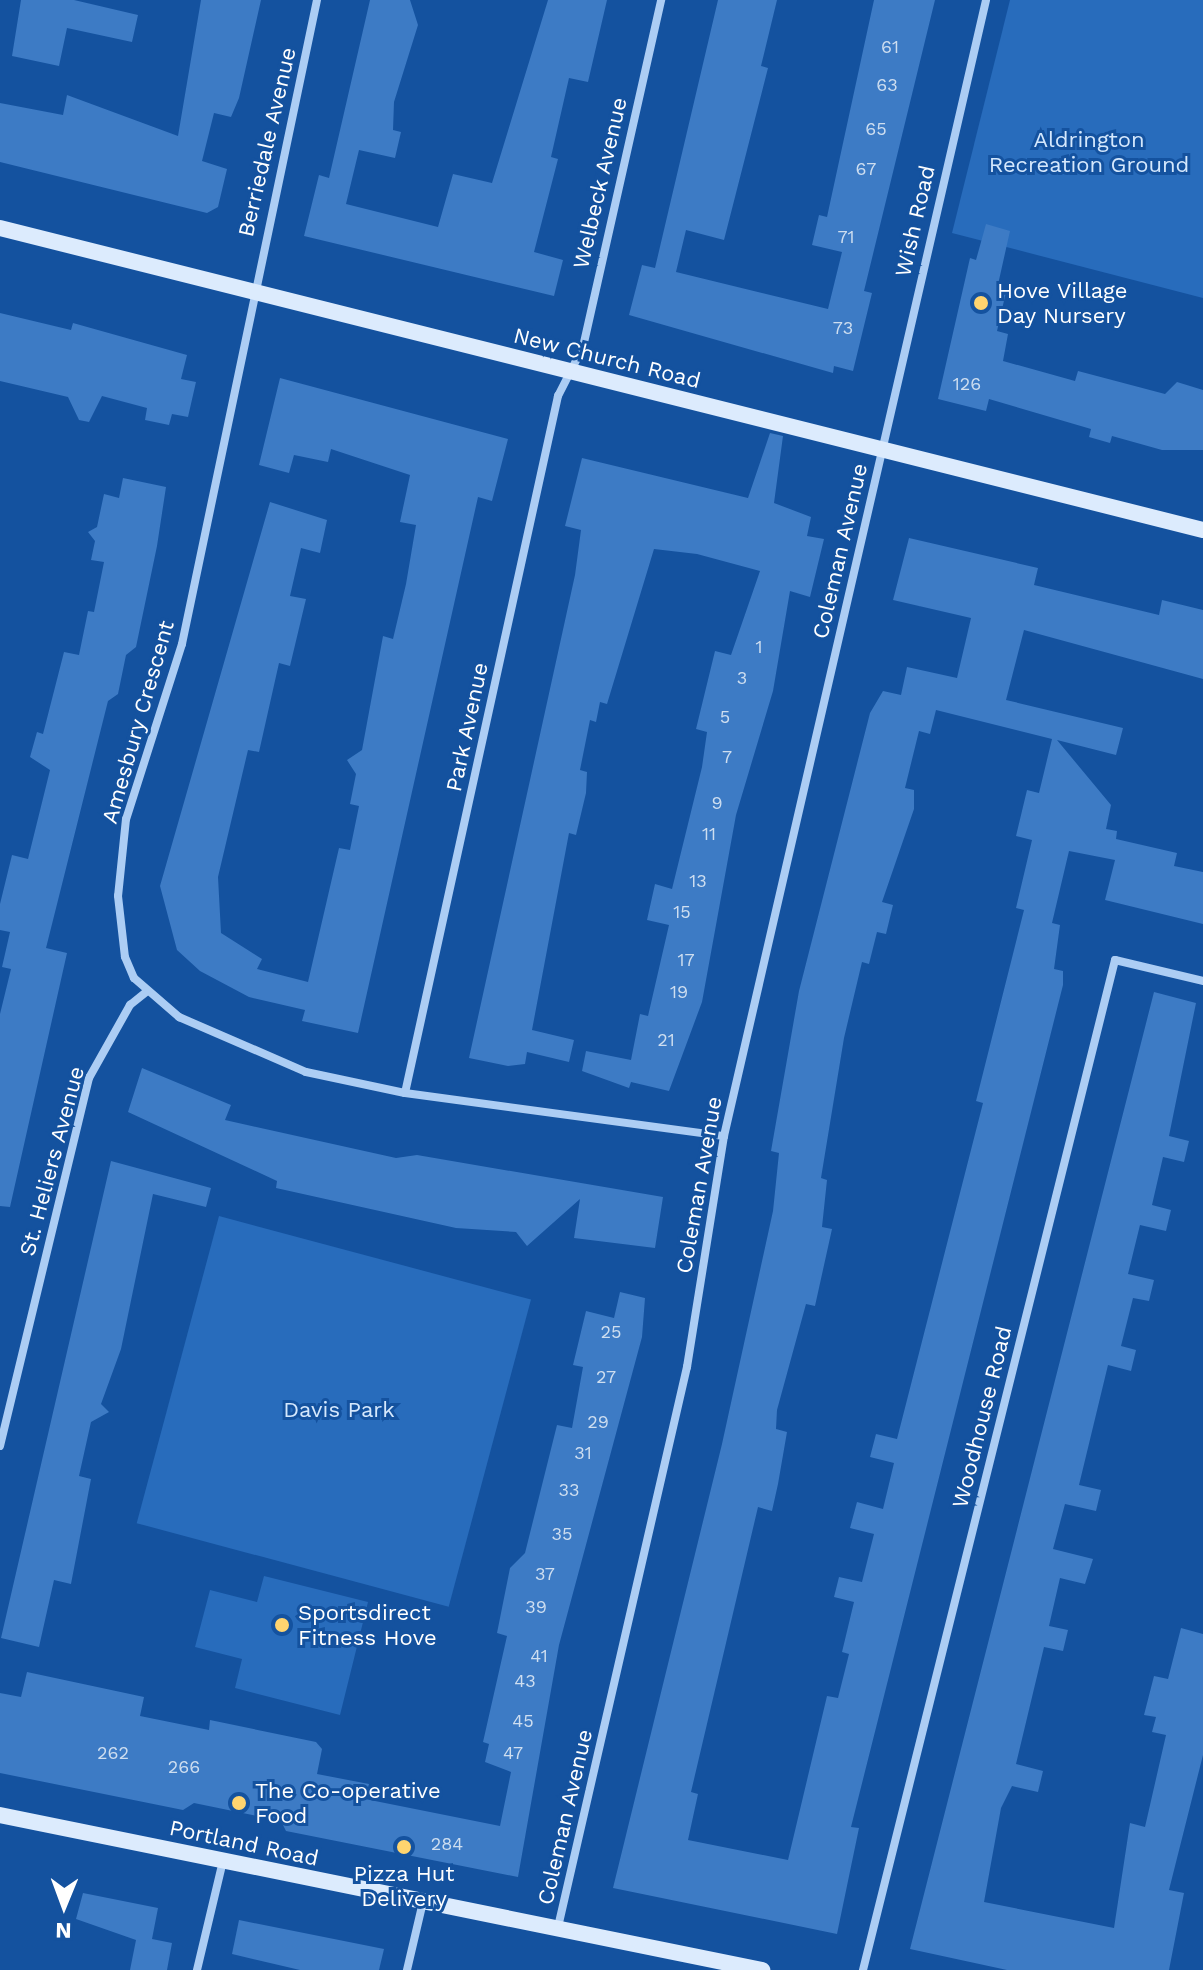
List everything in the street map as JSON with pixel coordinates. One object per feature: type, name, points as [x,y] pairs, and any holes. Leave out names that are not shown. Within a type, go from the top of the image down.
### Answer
[{"type":"main road","name":"New Church Road","points":[[0,228],[1203,530]]},
{"type":"main road","name":"Portland Road","points":[[0,1815],[762,1970]]},
{"type":"street","name":"Berriedale Avenue","points":[[256,292],[317,0]]},
{"type":"street","name":"Welbeck Avenue","points":[[570,372],[583,347],[661,0]]},
{"type":"street","name":"Wish Road","points":[[882,450],[986,0]]},
{"type":"street","name":"Amesbury Crescent","points":[[146,992],[134,978],[121,936],[121,846],[182,644],[256,292]]},
{"type":"street","name":"Park Avenue","points":[[405,1093],[558,396],[570,372]]},
{"type":"street","name":"Coleman Avenue","points":[[558,1927],[687,1367],[724,1136],[882,450]]},
{"type":"street","name":"Woodhouse Road","points":[[863,1970],[1115,960],[1203,981]]},
{"type":"street","points":[[146,992],[251,1053],[405,1093],[724,1136]]},
{"type":"street","name":"St. Heliers Avenue","points":[[0,1446],[89,1078],[130,1005],[146,992]]},
{"type":"street","points":[[197,1970],[223,1861]]},
{"type":"street","points":[[407,1970],[423,1902]]},
{"type":"green space","name":"Aldrington Recreation Ground","points":[[1010,0],[1203,0],[1203,298],[952,233]]},
{"type":"green space","name":"Davis Park","points":[[219,1216],[531,1300],[449,1607],[137,1523]]},
{"type":"green space","name":"Sportsdirect Fitness Hove","points":[[264,1576],[368,1602],[340,1715],[235,1688],[242,1659],[195,1647],[210,1590],[257,1602]]},
{"type":"building","points":[[21,0],[74,0],[138,15],[132,42],[67,28],[59,66],[12,56]]},
{"type":"building","points":[[201,0],[261,0],[239,98],[231,117],[214,113],[202,161],[227,169],[218,207],[207,213],[0,162],[0,103],[63,115],[67,95],[178,136]]},
{"type":"building","points":[[370,0],[410,0],[418,25],[394,102],[393,130],[401,132],[395,158],[359,150],[346,204],[438,227],[453,174],[492,183],[548,0],[607,0],[588,82],[569,78],[551,157],[558,159],[534,252],[563,260],[554,296],[304,236],[319,175],[329,178]]},
{"type":"building","points":[[718,0],[777,0],[761,66],[768,68],[724,240],[686,230],[676,272],[828,309],[842,252],[812,245],[819,215],[827,217],[874,0],[935,0],[864,291],[872,293],[853,371],[834,366],[833,373],[629,315],[642,265],[655,268]]},
{"type":"building","points":[[986,224],[1010,231],[997,289],[1006,292],[997,331],[1008,334],[1003,361],[1075,381],[1078,371],[1165,394],[1177,382],[1203,390],[1203,450],[1162,450],[1112,436],[1110,443],[1089,437],[1091,429],[989,399],[986,411],[938,399],[970,258],[976,260]]},
{"type":"building","points":[[0,313],[71,330],[73,323],[187,355],[181,379],[196,382],[188,417],[172,414],[169,425],[145,420],[147,408],[102,396],[89,422],[79,420],[68,397],[0,381]]},
{"type":"building","points":[[280,378],[508,439],[492,501],[478,497],[358,1033],[302,1021],[305,1010],[249,997],[200,971],[177,950],[160,886],[270,502],[327,520],[320,553],[301,548],[290,596],[306,599],[290,666],[279,663],[259,752],[248,750],[218,877],[221,933],[262,959],[257,969],[308,982],[339,848],[350,850],[359,806],[350,804],[356,774],[347,760],[362,750],[383,636],[393,639],[406,584],[416,525],[400,522],[410,475],[331,449],[328,462],[294,455],[289,473],[259,465]]},
{"type":"building","points":[[770,433],[783,436],[774,503],[811,517],[807,536],[824,539],[810,597],[790,591],[773,691],[736,815],[702,1002],[669,1091],[631,1082],[629,1088],[582,1071],[586,1051],[631,1060],[640,1014],[648,1016],[669,925],[647,920],[655,884],[672,889],[702,767],[707,732],[696,729],[715,651],[731,655],[760,571],[697,554],[654,549],[607,704],[600,702],[596,722],[590,720],[580,770],[587,772],[586,793],[576,835],[569,833],[532,1030],[574,1040],[569,1062],[527,1052],[525,1064],[508,1066],[469,1058],[575,575],[581,530],[565,526],[582,458],[748,498]]},
{"type":"building","points":[[123,478],[166,487],[157,546],[136,647],[126,655],[118,694],[108,701],[46,948],[67,953],[10,1207],[0,1206],[0,1014],[11,969],[2,967],[10,932],[0,930],[0,904],[12,855],[28,859],[50,770],[30,757],[37,732],[43,734],[64,652],[79,655],[88,611],[94,612],[104,562],[91,560],[95,541],[88,532],[97,527],[104,494],[119,498]]},
{"type":"building","points":[[909,538],[1038,568],[1034,585],[1159,615],[1162,600],[1203,610],[1203,679],[1024,630],[1006,700],[1123,728],[1116,755],[1057,740],[1111,805],[1106,829],[1117,831],[1116,839],[1177,853],[1174,866],[1203,872],[1203,924],[1105,900],[1115,860],[1069,851],[1052,923],[1060,925],[1054,969],[1063,971],[1063,985],[851,1827],[859,1828],[837,1934],[613,1888],[722,1444],[773,1211],[779,1153],[771,1151],[799,991],[870,713],[883,691],[901,695],[907,667],[957,678],[971,618],[893,600]],"holes":[[[936,710],[1052,739],[1039,793],[1027,790],[1016,836],[1032,840],[1016,908],[1024,910],[976,1101],[983,1103],[897,1439],[876,1434],[870,1457],[894,1463],[883,1509],[857,1502],[850,1528],[874,1534],[862,1582],[839,1577],[834,1597],[854,1602],[842,1652],[849,1654],[838,1698],[827,1696],[788,1860],[688,1840],[698,1794],[691,1792],[758,1507],[772,1511],[778,1484],[787,1432],[776,1429],[777,1410],[806,1304],[815,1306],[832,1229],[822,1227],[827,1180],[821,1178],[844,1038],[862,962],[869,964],[877,932],[886,934],[893,905],[882,902],[914,809],[914,790],[905,788],[919,731],[930,734]]]},
{"type":"building","points":[[1154,992],[1196,1003],[1169,1136],[1189,1141],[1184,1162],[1163,1157],[1152,1205],[1171,1210],[1166,1231],[1140,1225],[1128,1274],[1154,1280],[1149,1301],[1133,1298],[1121,1346],[1136,1350],[1131,1371],[1108,1365],[1079,1485],[1101,1490],[1096,1511],[1065,1504],[1053,1549],[1093,1559],[1085,1584],[1060,1578],[1049,1626],[1068,1630],[1063,1651],[1044,1647],[1016,1764],[1043,1771],[1038,1792],[1012,1786],[1001,1808],[984,1902],[1114,1928],[1130,1823],[1145,1827],[1166,1735],[1152,1732],[1156,1717],[1144,1715],[1154,1676],[1168,1679],[1181,1628],[1203,1634],[1203,1755],[1169,1890],[1184,1893],[1169,1970],[1007,1970],[910,1949]]},
{"type":"building","points":[[142,1068],[231,1105],[225,1120],[396,1158],[417,1155],[663,1197],[655,1248],[574,1238],[580,1199],[527,1246],[516,1232],[456,1228],[276,1188],[277,1181],[128,1112]]},
{"type":"building","points":[[111,1161],[211,1188],[206,1207],[153,1194],[121,1349],[101,1404],[109,1412],[91,1422],[79,1476],[91,1479],[71,1584],[54,1580],[39,1647],[1,1638]]},
{"type":"building","points":[[620,1292],[645,1298],[642,1337],[559,1645],[518,1877],[286,1831],[281,1821],[194,1803],[183,1810],[0,1773],[0,1693],[21,1697],[27,1672],[144,1697],[140,1716],[209,1730],[210,1720],[316,1742],[322,1749],[317,1774],[369,1784],[365,1799],[500,1826],[511,1772],[485,1762],[489,1744],[483,1742],[507,1636],[497,1633],[510,1568],[525,1553],[557,1425],[572,1428],[583,1367],[573,1365],[586,1311],[614,1318]]},
{"type":"building","points":[[83,1893],[158,1908],[152,1939],[172,1943],[167,1970],[130,1970],[136,1940],[76,1919]]},
{"type":"building","points":[[239,1920],[384,1949],[379,1970],[300,1970],[232,1954]]},
{"type":"place","name":"Hove Village Day Nursery","points":[[981,303]]},
{"type":"place","name":"Sportsdirect Fitness Hove","points":[[282,1625]]},
{"type":"place","name":"The Co-operative Food","points":[[239,1803]]},
{"type":"place","name":"Pizza Hut Delivery","points":[[404,1847]]}]
